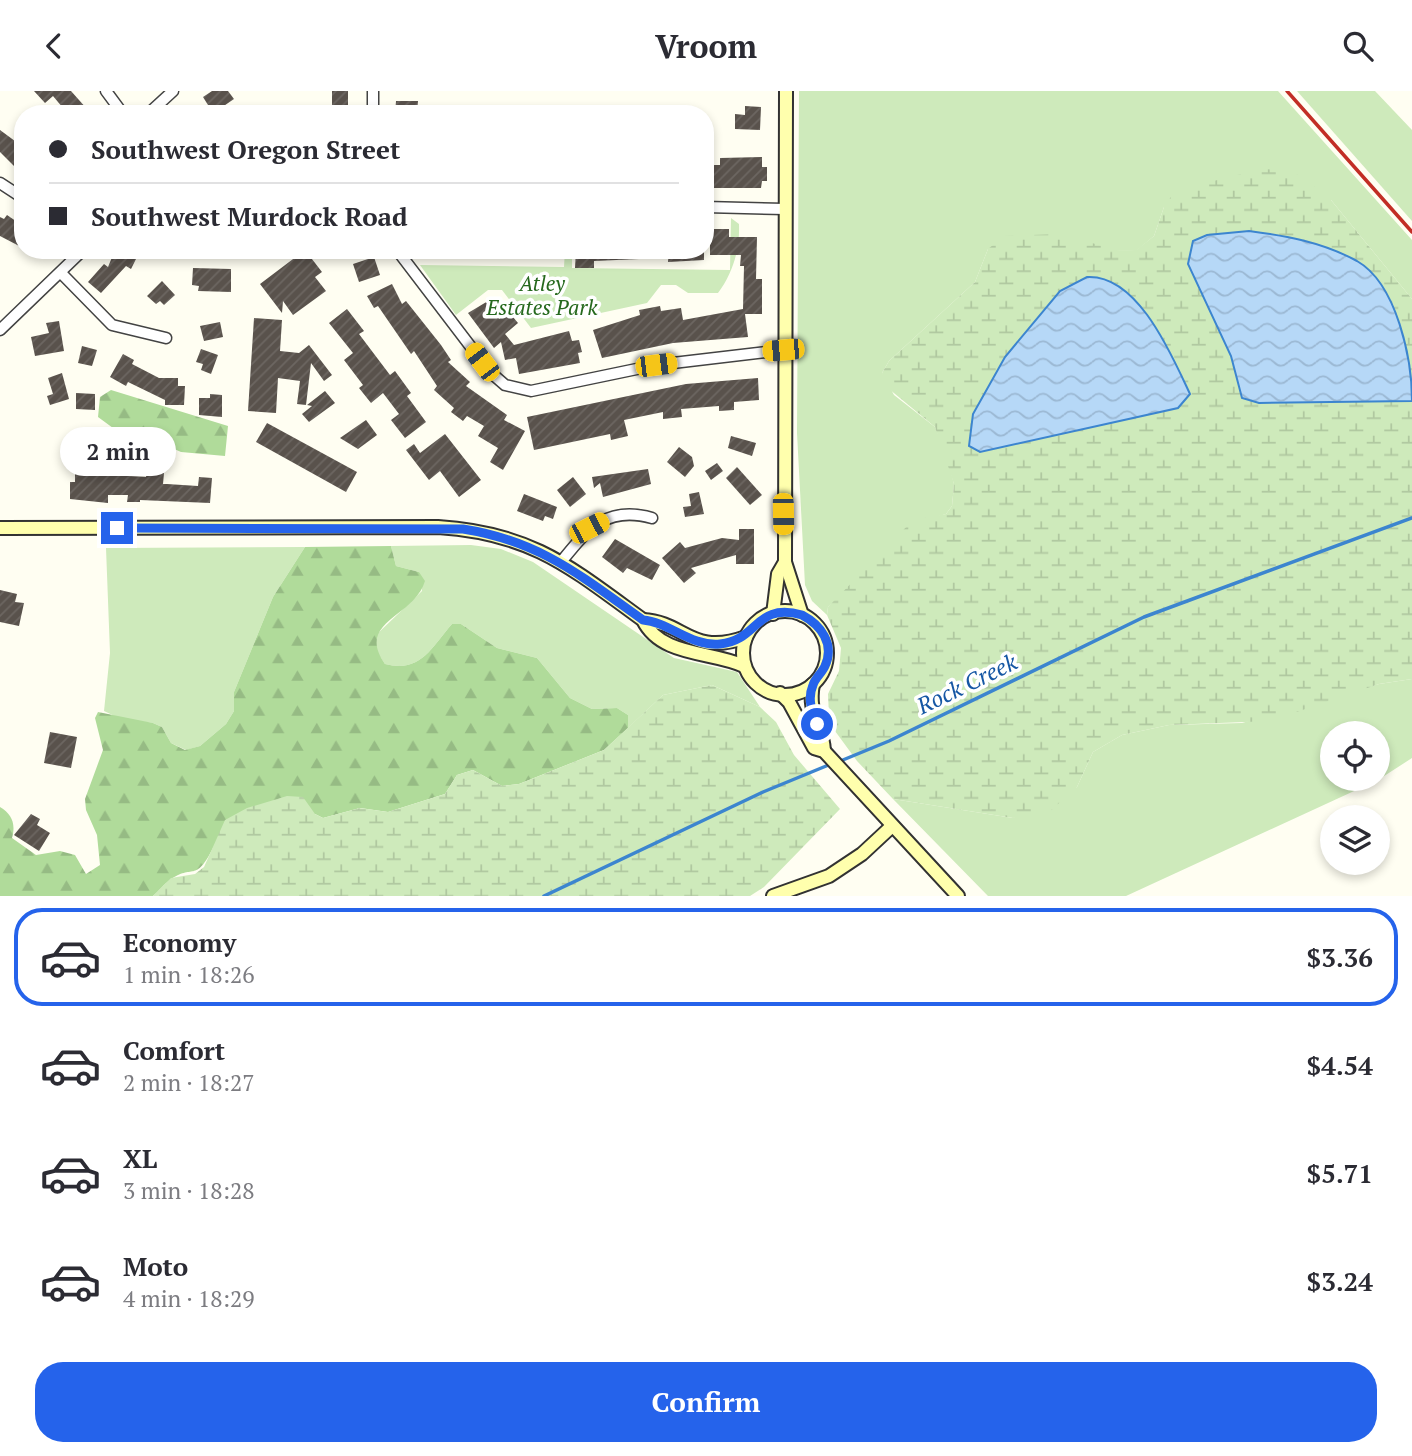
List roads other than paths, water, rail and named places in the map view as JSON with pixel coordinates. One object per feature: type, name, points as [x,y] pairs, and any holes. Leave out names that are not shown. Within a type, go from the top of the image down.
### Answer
[{"type":"main road","points":[[786,91],[783,350],[785,562],[802,615],[824,635],[829,653],[826,665],[813,684],[810,708],[824,739],[824,751]]},
{"type":"main road","points":[[0,528],[451,528],[510,538],[561,562],[643,620],[657,621],[685,637],[713,644],[746,637]]},
{"type":"main road","points":[[773,614],[778,574],[785,562]]},
{"type":"main road","points":[[744,666],[746,637],[758,622],[773,614],[802,615]]},
{"type":"main road","points":[[643,620],[648,632],[670,643],[696,654],[744,666],[764,689],[780,693],[797,692],[813,684]]},
{"type":"main road","points":[[780,693],[789,702],[814,748],[824,751],[891,827],[958,896]]},
{"type":"main road","points":[[773,896],[829,876],[862,854],[891,827]]},
{"type":"street","points":[[158,105],[173,91]]},
{"type":"street","points":[[714,207],[785,209]]},
{"type":"street","points":[[0,330],[23,305],[74,259]]},
{"type":"street","points":[[404,259],[490,372],[497,380],[514,389],[541,390],[656,365],[783,350]]},
{"type":"street","points":[[61,273],[112,325],[166,338]]},
{"type":"street","points":[[561,562],[589,528],[608,518],[635,513],[652,519]]},
{"type":"water","points":[[1249,231],[1317,244],[1344,254],[1371,272],[1392,304],[1400,324],[1409,365],[1412,401],[1259,403],[1242,398],[1231,356],[1188,264],[1193,241],[1207,235]]},
{"type":"water","points":[[1087,277],[1105,280],[1122,289],[1137,303],[1163,339],[1190,394],[1178,408],[980,452],[969,446],[973,414],[1005,357],[1060,291]]},
{"type":"waterway","name":"Rock Creek","points":[[838,762],[889,741],[1144,617],[1412,518]]},
{"type":"waterway","name":"Rock Creek","points":[[544,896],[763,792],[831,764]]},
{"type":"railway","points":[[1287,91],[1412,232]]},
{"type":"park label","name":"Atley Estates Park","points":[[542,296]]}]
